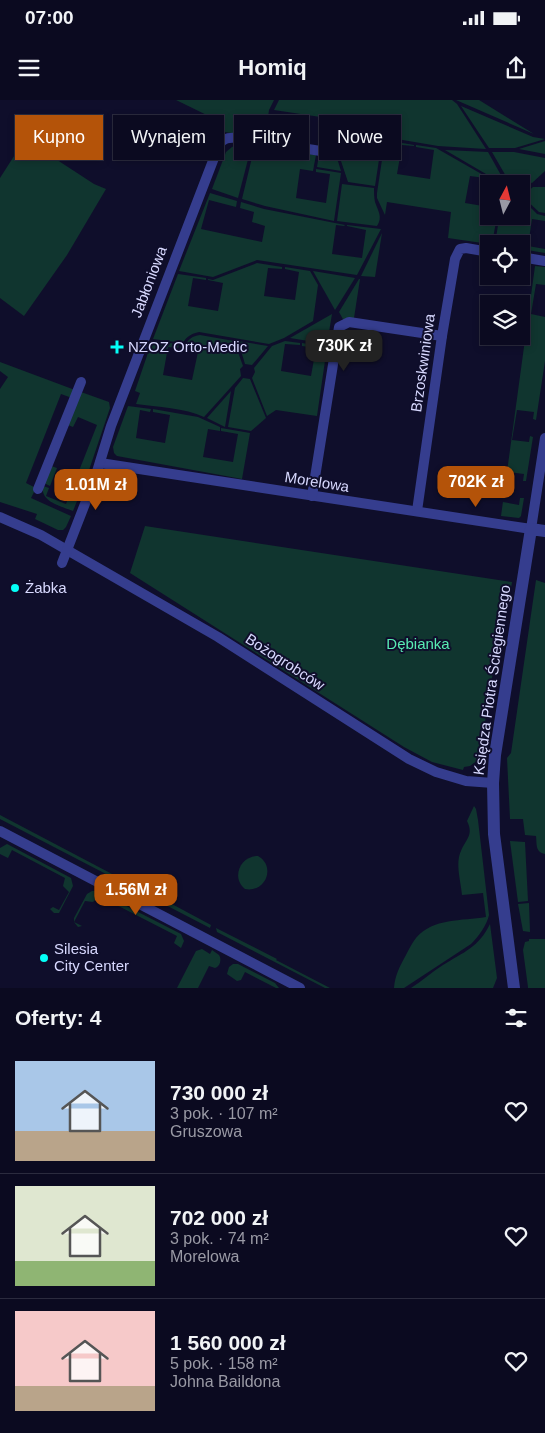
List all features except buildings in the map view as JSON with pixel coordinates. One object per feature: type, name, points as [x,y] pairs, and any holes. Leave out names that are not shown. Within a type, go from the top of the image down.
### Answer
[{"type":"street","name":"Jabłoniowa","points":[[67,550],[100,463],[111,426],[222,140],[237,138],[319,151]]},
{"type":"street","name":"Brzoskwiniowa","points":[[417,511],[455,258],[460,249],[480,250]]},
{"type":"street","points":[[530,258],[545,261]]},
{"type":"street","points":[[312,496],[339,327],[349,322],[442,336]]},
{"type":"street","points":[[38,489],[81,382]]},
{"type":"street","name":"Księdza Piotra Ściegiennego","points":[[514,988],[494,834],[493,783],[495,755],[545,438]]},
{"type":"street","name":"Morelowa","points":[[100,463],[531,529]]},
{"type":"street","name":"Bożogrobców","points":[[0,517],[41,535],[218,637],[409,759],[436,772],[466,780],[493,783]]},
{"type":"street","points":[[531,529],[545,531]]},
{"type":"street","points":[[62,563],[67,550]]},
{"type":"street","points":[[0,831],[300,988]]},
{"type":"green space","points":[[176,100],[274,100],[268,115],[234,115],[234,133],[224,132],[224,115],[207,115]]},
{"type":"green space","points":[[279,100],[452,100],[457,104],[486,149],[438,146],[401,140],[401,115],[319,115],[319,117],[274,110]]},
{"type":"green space","points":[[456,100],[479,100],[534,134]]},
{"type":"green space","points":[[461,106],[533,137],[545,139],[515,148],[489,148]]},
{"type":"green space","points":[[545,141],[545,154],[519,149]]},
{"type":"green space","points":[[401,143],[414,146],[402,145],[401,151]]},
{"type":"green space","points":[[416,145],[436,148],[483,175],[480,175],[480,177],[470,176],[465,203],[480,206],[480,225],[495,225],[494,235],[480,235],[480,243],[448,238],[451,212],[387,202],[385,215],[377,198],[382,160],[399,160],[397,174],[430,179],[434,150],[416,147]]},
{"type":"green space","points":[[234,146],[234,160],[248,160],[238,198],[212,189],[226,152]]},
{"type":"green space","points":[[445,150],[488,152],[501,175],[486,174]]},
{"type":"green space","points":[[492,152],[514,152],[545,158],[545,171],[532,183],[530,183],[530,175],[505,175]]},
{"type":"green space","points":[[309,154],[316,155],[313,171],[300,169],[296,198],[326,203],[330,174],[316,172],[316,169],[341,173],[334,221],[242,199],[251,160],[309,160]]},
{"type":"green space","points":[[15,155],[15,160],[57,160],[94,184],[106,189],[67,255],[24,316],[0,298],[0,178]]},
{"type":"green space","points":[[319,155],[319,160],[338,160],[341,171],[317,167]]},
{"type":"green space","points":[[341,160],[379,160],[375,186],[348,182]]},
{"type":"green space","points":[[342,184],[374,188],[375,202],[380,217],[377,226],[337,221]]},
{"type":"green space","points":[[533,187],[545,187],[545,213],[539,212],[530,204],[530,189]]},
{"type":"green space","points":[[210,193],[237,201],[236,207],[209,200],[201,229],[262,242],[265,226],[252,222],[254,212],[240,208],[241,202],[264,209],[345,225],[336,225],[332,254],[362,258],[366,230],[347,225],[381,229],[357,275],[257,260],[213,277],[179,271]]},
{"type":"green space","points":[[530,207],[537,214],[545,216],[545,221],[532,219],[530,235],[496,235],[498,225],[530,225]]},
{"type":"green space","points":[[382,233],[375,277],[361,276]]},
{"type":"green space","points":[[530,246],[545,249],[545,253],[530,250]]},
{"type":"green space","points":[[257,263],[282,267],[282,269],[268,268],[264,296],[295,300],[299,272],[285,269],[285,267],[310,271],[318,285],[313,321],[284,338],[269,344],[199,332],[190,336],[183,343],[153,339],[178,274],[206,278],[206,280],[193,278],[188,306],[218,311],[223,283],[208,279],[213,280]]},
{"type":"green space","points":[[535,266],[545,267],[545,285],[536,284],[531,314],[545,317],[545,361],[536,420],[533,419],[534,412],[517,410],[512,440],[529,442],[530,436],[533,437],[526,481],[523,481],[524,474],[507,472],[503,502],[519,505],[520,498],[524,498],[519,518],[501,516],[524,345],[530,345],[530,303]]},
{"type":"green space","points":[[313,271],[355,278],[335,310]]},
{"type":"green space","points":[[359,279],[354,318],[344,321],[339,312]]},
{"type":"green space","points":[[332,314],[327,344],[290,338]]},
{"type":"green space","points":[[200,335],[234,341],[243,366],[240,369],[241,376],[204,417],[180,410],[136,404],[140,393],[135,391],[152,341],[179,344],[178,348],[168,347],[163,375],[192,380],[198,352],[180,348],[181,345],[185,345],[191,338]]},
{"type":"green space","points":[[238,341],[268,346],[252,365],[245,364]]},
{"type":"green space","points":[[285,341],[300,343],[300,345],[285,344],[281,371],[311,376],[316,348],[302,346],[302,343],[327,347],[317,416],[276,410],[267,416],[252,378],[255,372],[254,368],[272,346]]},
{"type":"green space","points":[[0,362],[75,390],[72,398],[61,394],[26,483],[36,488],[31,498],[71,516],[63,530],[58,530],[35,519],[37,514],[0,502],[0,389],[8,377],[0,371]]},
{"type":"green space","points":[[243,378],[250,379],[266,418],[251,431],[228,427],[235,388]]},
{"type":"green space","points":[[231,391],[225,427],[207,418]]},
{"type":"green space","points":[[81,392],[109,402],[110,408],[73,511],[48,500],[43,491],[43,486],[49,488],[46,496],[66,504],[97,425],[78,417],[73,427],[68,425]]},
{"type":"green space","points":[[128,406],[151,409],[150,412],[140,410],[136,438],[165,443],[170,415],[153,412],[153,409],[198,417],[220,427],[220,431],[208,429],[203,457],[233,462],[238,434],[221,431],[221,428],[250,433],[242,479],[117,456],[114,453],[113,447]]},
{"type":"green space","points":[[51,466],[57,468],[50,486],[44,483]]},
{"type":"green space","name":"Dębianka","points":[[145,526],[512,582],[494,665],[483,735],[483,748],[478,760],[470,766],[464,767],[463,770],[432,762],[404,747],[130,573]]},
{"type":"green space","points":[[536,580],[545,583],[545,854],[538,850],[536,836],[525,835],[523,819],[510,819],[507,758],[511,753]]},
{"type":"green space","points":[[474,806],[478,820],[489,915],[486,923],[471,944],[404,988],[394,988],[402,963],[413,942],[423,932],[439,924],[486,917],[483,893],[462,895],[459,873],[459,856],[468,837],[470,830],[467,821]]},
{"type":"green space","points":[[0,815],[211,925],[210,928],[0,819]]},
{"type":"green space","points":[[510,841],[525,842],[528,901],[518,902]]},
{"type":"green space","points":[[7,844],[71,878],[73,886],[59,913],[54,913],[50,909],[53,907],[59,910],[69,892],[63,886],[65,878],[12,850],[8,858],[0,854],[0,848]]},
{"type":"green space","points":[[258,856],[267,866],[266,878],[258,887],[245,889],[239,879],[240,868],[246,860]]},
{"type":"green space","points":[[97,891],[181,934],[184,941],[181,948],[174,943],[177,936],[99,896],[93,902],[85,901],[74,922],[74,918],[87,894]]},
{"type":"green space","points":[[529,903],[530,932],[523,931],[518,904]]},
{"type":"green space","points":[[490,924],[497,978],[493,988],[411,988],[476,944]]},
{"type":"green space","points":[[216,928],[330,988],[325,988],[217,932]]},
{"type":"green space","points":[[529,939],[545,939],[545,988],[528,988],[523,950],[525,942],[529,941]]},
{"type":"green space","points":[[202,949],[210,954],[212,950],[219,955],[219,965],[215,968],[209,966],[198,988],[177,988],[196,951]]},
{"type":"green space","points":[[233,964],[238,964],[275,983],[279,988],[245,972],[241,980],[237,981],[227,974],[229,967]]},
{"type":"place","name":"NZOZ Orto-Medic","points":[[117,347]]},
{"type":"place","name":"Żabka","points":[[15,588]]},
{"type":"place","name":"Silesia City Center","points":[[44,958]]}]
